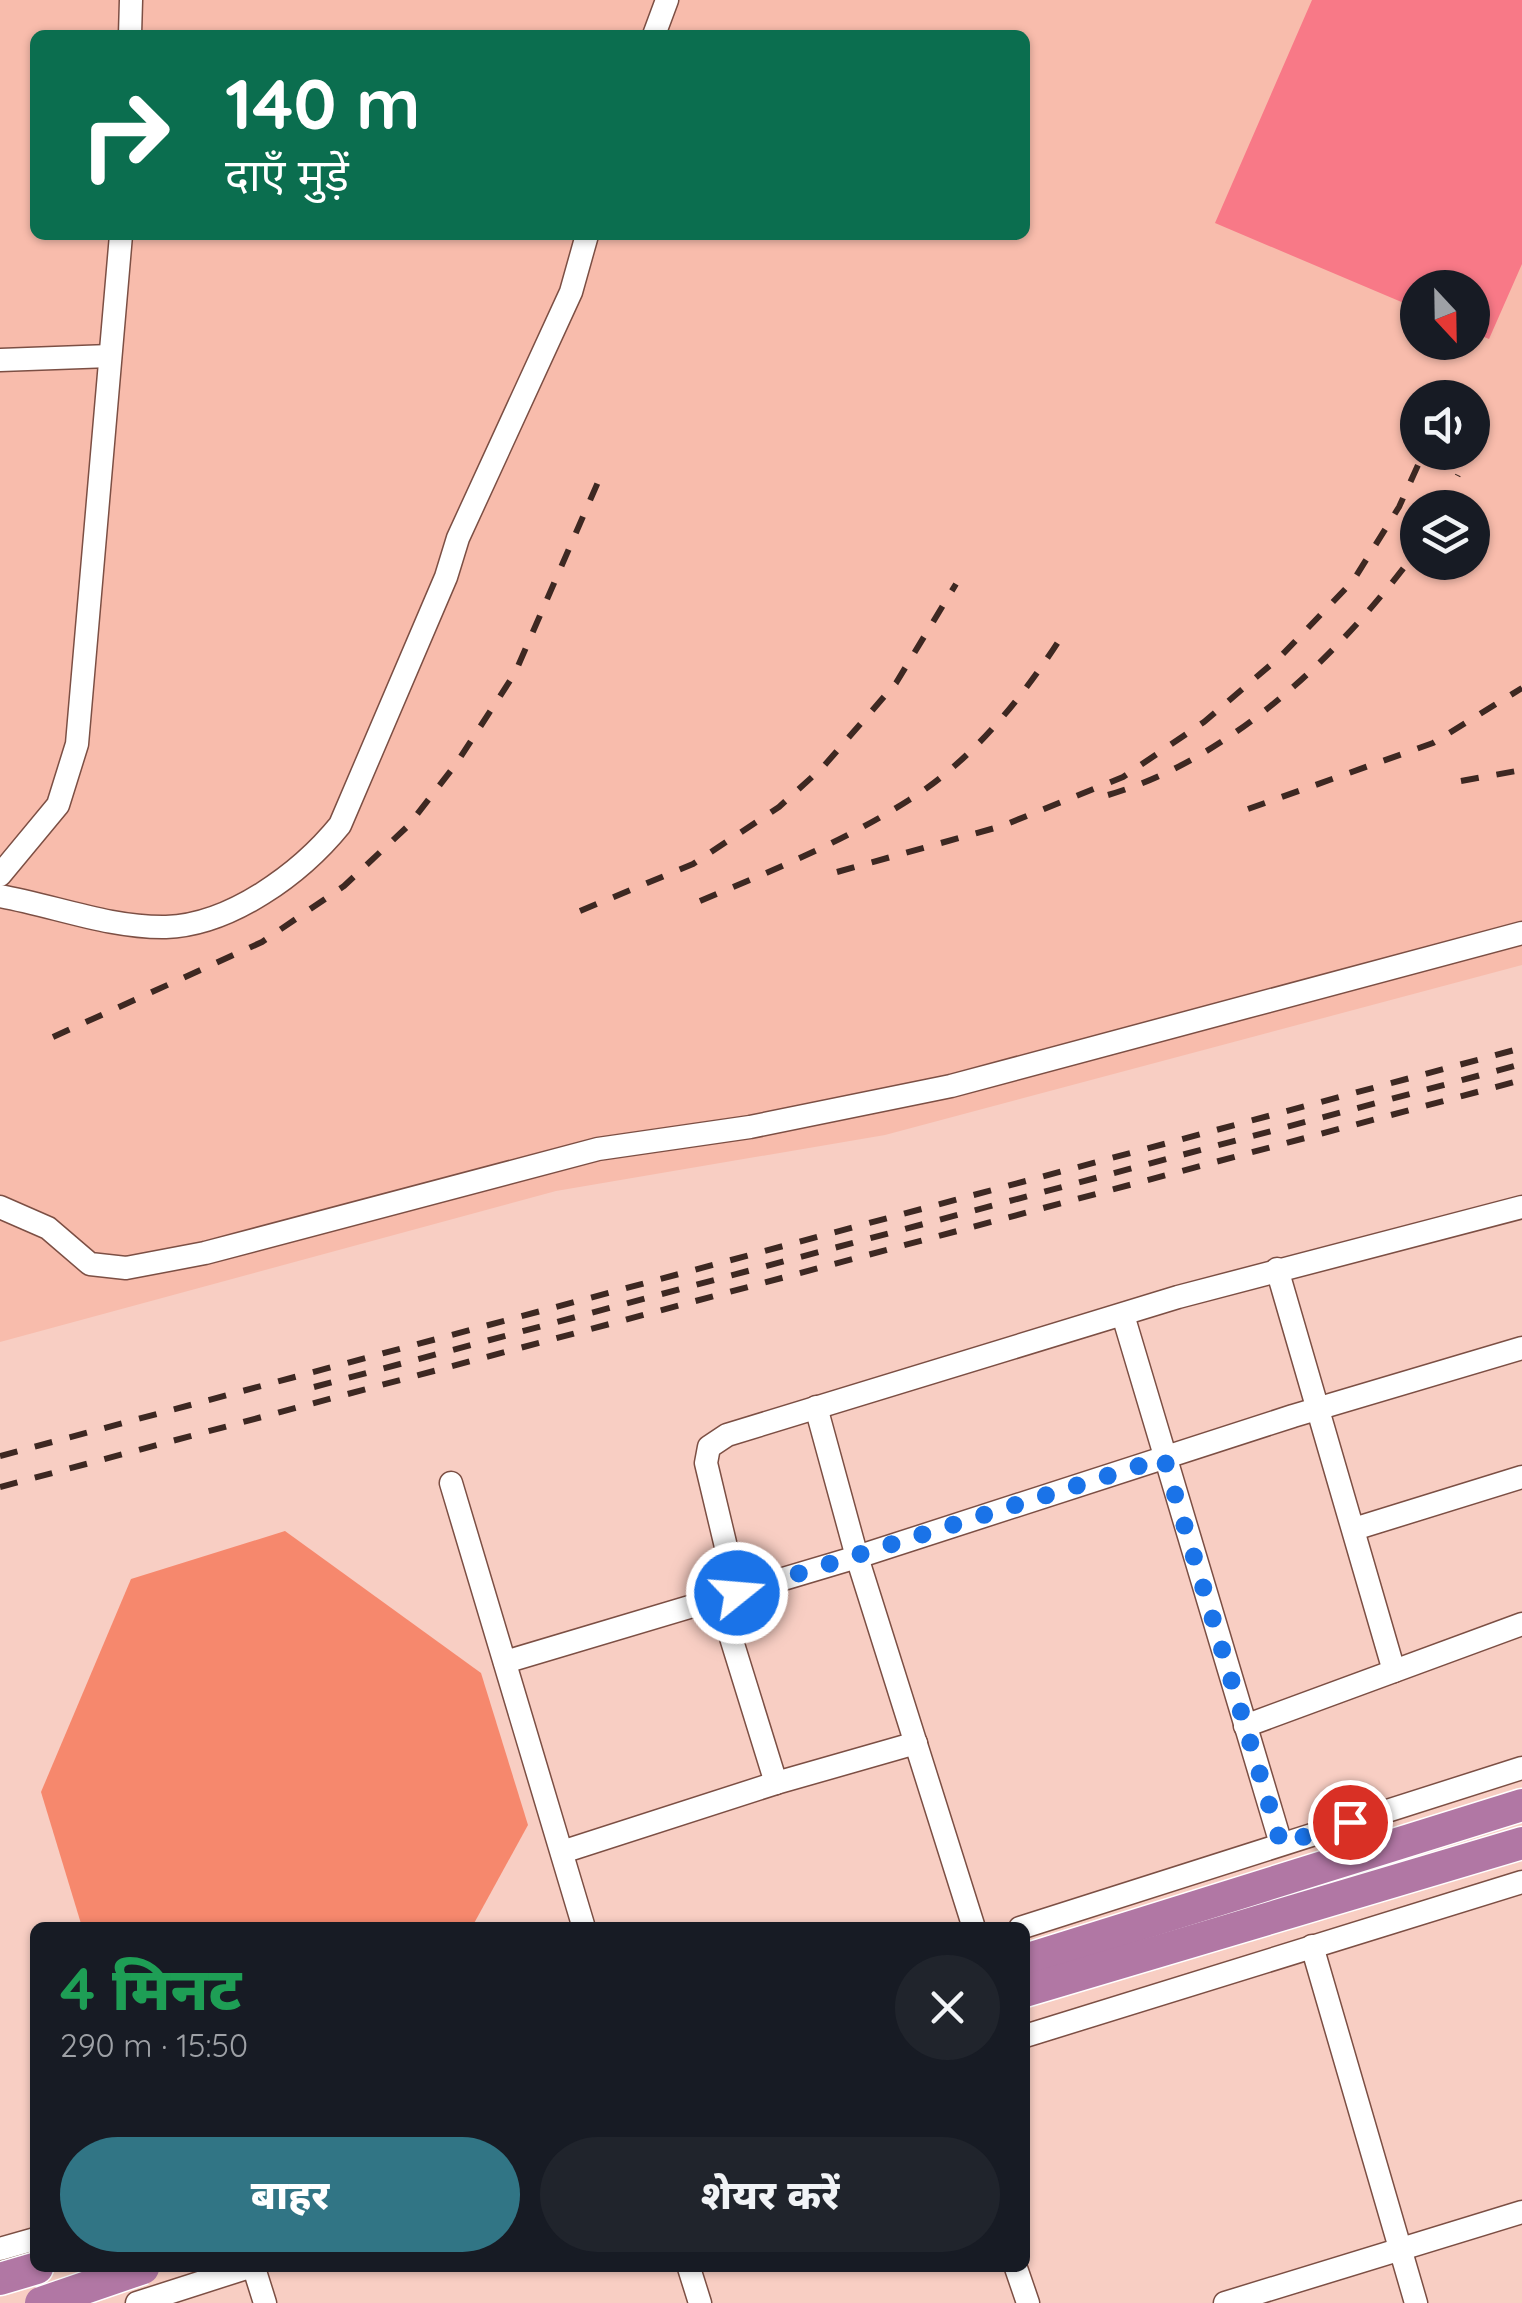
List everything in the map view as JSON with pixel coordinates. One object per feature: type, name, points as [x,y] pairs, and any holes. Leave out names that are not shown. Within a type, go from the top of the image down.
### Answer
[{"type":"highway","points":[[1030,1989],[1185,1927],[1522,1805]]},
{"type":"highway","points":[[1030,1959],[1185,1927],[1522,1843]]},
{"type":"highway","points":[[0,2279],[30,2270]]},
{"type":"highway","points":[[42,2303],[131,2272]]},
{"type":"street","points":[[130,30],[131,0]]},
{"type":"street","points":[[656,30],[667,0]]},
{"type":"street","points":[[0,875],[58,806],[77,744],[121,240]]},
{"type":"street","points":[[0,896],[132,924],[180,925],[256,896],[291,876],[317,853],[340,825],[446,577],[458,538],[570,292],[586,240]]},
{"type":"street","points":[[0,360],[110,356]]},
{"type":"street","points":[[0,1207],[48,1228],[90,1264],[126,1268],[205,1252],[598,1149],[750,1127],[951,1086],[1522,934]]},
{"type":"street","points":[[776,1783],[728,1596],[708,1477],[709,1446],[726,1435],[1123,1315],[1522,1206]]},
{"type":"street","points":[[1277,1270],[1394,1671]]},
{"type":"street","points":[[1123,1315],[1281,1844]]},
{"type":"street","points":[[505,1662],[1522,1348]]},
{"type":"street","points":[[816,1407],[857,1556],[972,1922]]},
{"type":"street","points":[[1354,1528],[1522,1477]]},
{"type":"street","points":[[451,1483],[582,1922]]},
{"type":"street","points":[[1245,1726],[1522,1624]]},
{"type":"street","points":[[562,1852],[916,1743]]},
{"type":"street","points":[[1030,1925],[1522,1768]]},
{"type":"street","points":[[1030,2034],[1522,1882]]},
{"type":"street","points":[[1312,1946],[1416,2303]]},
{"type":"street","points":[[1225,2303],[1522,2212]]},
{"type":"street","points":[[0,2249],[30,2240]]},
{"type":"street","points":[[118,2272],[128,2303]]},
{"type":"street","points":[[137,2303],[234,2272]]},
{"type":"street","points":[[255,2272],[265,2303]]},
{"type":"street","points":[[691,2272],[700,2303]]},
{"type":"street","points":[[1017,2272],[1028,2303]]},
{"type":"shaded area","points":[[0,0],[1522,0],[1522,965],[885,1135],[556,1191],[0,1342]]},
{"type":"shaded area","points":[[285,1531],[481,1673],[528,1825],[475,1922],[80,1922],[41,1792],[131,1579]]},
{"type":"building","points":[[1312,0],[1522,0],[1522,264],[1490,337],[1490,270],[1400,270],[1400,301],[1215,223]]},
{"type":"railway","points":[[837,872],[1002,826],[1123,777],[1204,722],[1281,656],[1353,581],[1399,507],[1416,470]]},
{"type":"railway","points":[[1450,490],[1458,475]]},
{"type":"railway","points":[[53,1037],[262,942],[344,886],[408,826],[456,764],[515,673],[598,482]]},
{"type":"railway","points":[[1108,795],[1199,756],[1241,728],[1319,663],[1400,572]]},
{"type":"railway","points":[[580,911],[693,864],[779,807],[823,767],[896,683],[956,584]]},
{"type":"railway","points":[[700,901],[833,843],[932,784],[996,724],[1065,631]]},
{"type":"railway","points":[[1248,809],[1433,743],[1522,688]]},
{"type":"railway","points":[[1461,781],[1522,770]]},
{"type":"railway","points":[[0,1456],[1522,1048]]},
{"type":"railway","points":[[314,1387],[1522,1064]]},
{"type":"railway","points":[[0,1487],[1522,1080]]},
{"type":"route","points":[[737,1593],[1164,1458],[1281,1844],[1350,1822]]}]
